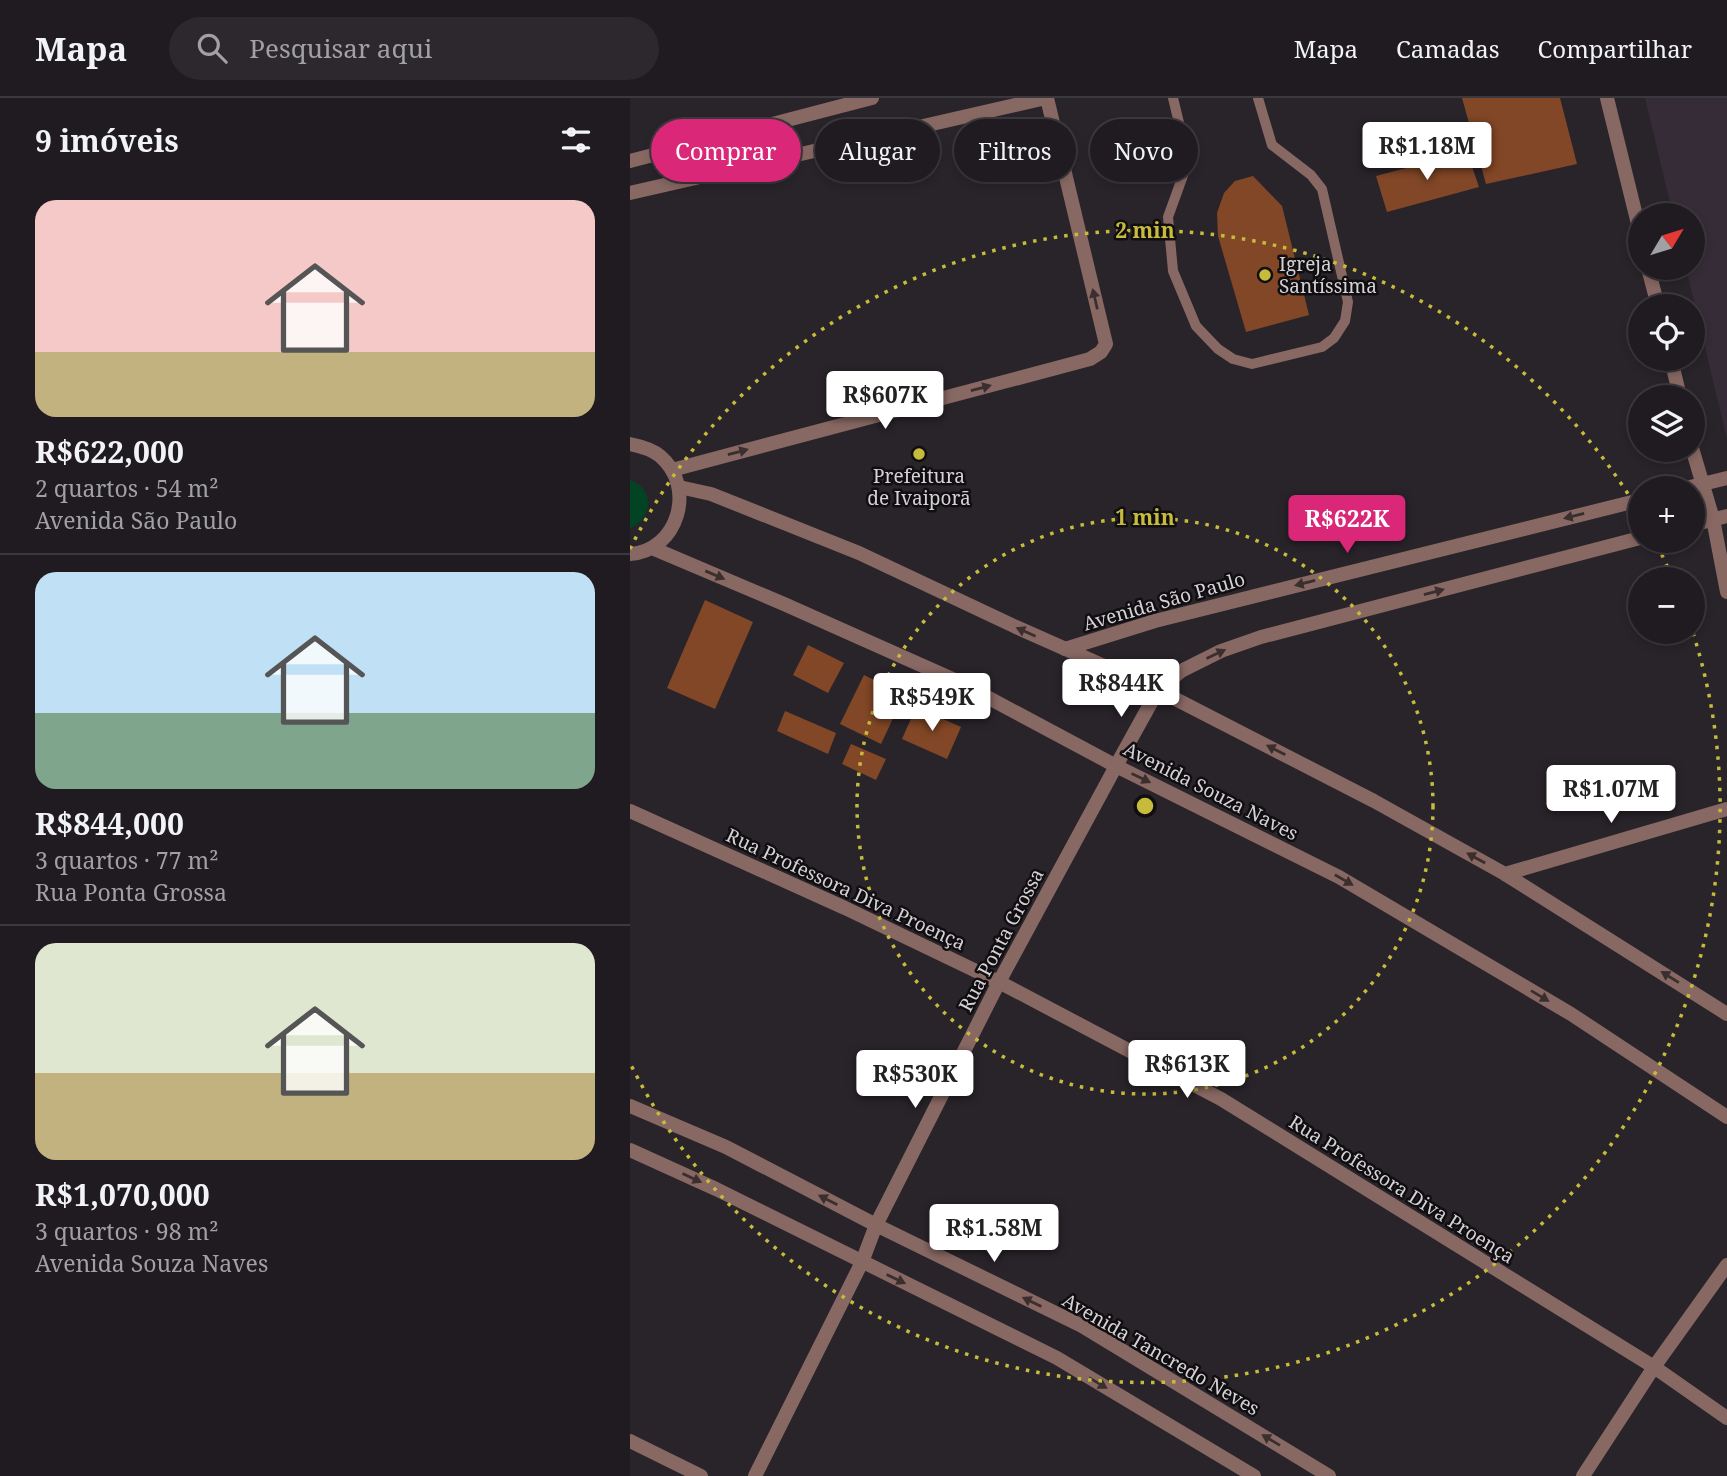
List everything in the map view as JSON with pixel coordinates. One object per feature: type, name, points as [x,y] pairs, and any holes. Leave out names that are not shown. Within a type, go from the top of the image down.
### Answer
[{"type":"street","points":[[630,161],[872,98]]},
{"type":"street","points":[[630,193],[1046,98],[1106,344],[1101,352],[1090,359],[671,470]]},
{"type":"street","points":[[1607,98],[1633,203]]},
{"type":"street","points":[[630,444],[644,447],[660,456],[679,486],[680,505],[676,522],[666,537],[652,548],[630,554]]},
{"type":"street","points":[[1705,483],[1727,478]]},
{"type":"street","points":[[679,486],[711,494],[859,553],[1158,690],[1374,800],[1505,874],[1727,1014]]},
{"type":"street","points":[[1705,491],[1720,517],[1727,592]]},
{"type":"street","name":"Avenida São Paulo","points":[[1065,649],[1154,621],[1628,503]]},
{"type":"street","points":[[1158,690],[1181,671],[1221,651],[1261,637],[1628,541]]},
{"type":"street","name":"Avenida Souza Naves","points":[[652,548],[959,682],[1116,766],[1339,877],[1571,1014],[1727,1117]]},
{"type":"street","name":"Rua Ponta Grossa","points":[[755,1476],[862,1262],[876,1225],[999,982],[1158,690]]},
{"type":"street","points":[[1505,874],[1727,809]]},
{"type":"street","name":"Rua Professora Diva Proença","points":[[630,811],[845,908],[999,982],[1221,1099],[1654,1367],[1727,1418]]},
{"type":"street","name":"Avenida Tancredo Neves","points":[[630,1106],[726,1147],[876,1225],[1082,1326],[1329,1476]]},
{"type":"street","points":[[630,1150],[716,1189],[1057,1358],[1254,1476]]},
{"type":"street","points":[[1583,1476],[1654,1367],[1727,1265]]},
{"type":"street","points":[[630,1441],[701,1476]]},
{"type":"lane","points":[[1173,98],[1186,156],[1185,170],[1168,217],[1173,271],[1196,326],[1218,349],[1233,359],[1252,364],[1322,347],[1334,338],[1345,321],[1348,302],[1322,189],[1311,175],[1272,145],[1258,98]]},
{"type":"shaded area","points":[[1645,98],[1727,98],[1727,439],[1705,347],[1705,294],[1692,294],[1689,280],[1705,280],[1705,203],[1670,203]]},
{"type":"green space","points":[[630,480],[644,490],[648,504],[643,518],[630,528]]},
{"type":"building","points":[[1462,98],[1560,98],[1577,164],[1486,184]]},
{"type":"building","points":[[1467,152],[1479,187],[1387,212],[1376,176]]},
{"type":"building","name":"Igreja Santíssima","points":[[1253,176],[1282,206],[1309,315],[1246,332],[1218,236],[1217,213],[1224,193],[1235,181]]},
{"type":"building","points":[[705,600],[753,622],[715,709],[667,688]]},
{"type":"building","points":[[808,645],[844,663],[828,693],[793,675]]},
{"type":"building","points":[[864,675],[904,695],[881,744],[840,724]]},
{"type":"building","points":[[916,707],[961,727],[947,759],[902,739]]},
{"type":"building","points":[[785,711],[836,733],[828,754],[777,731]]},
{"type":"building","points":[[851,744],[886,759],[876,780],[842,764]]},
{"type":"place","name":"Igreja Santíssima","points":[[1265,275]]},
{"type":"place","name":"Prefeitura de Ivaiporã","points":[[919,454]]}]
